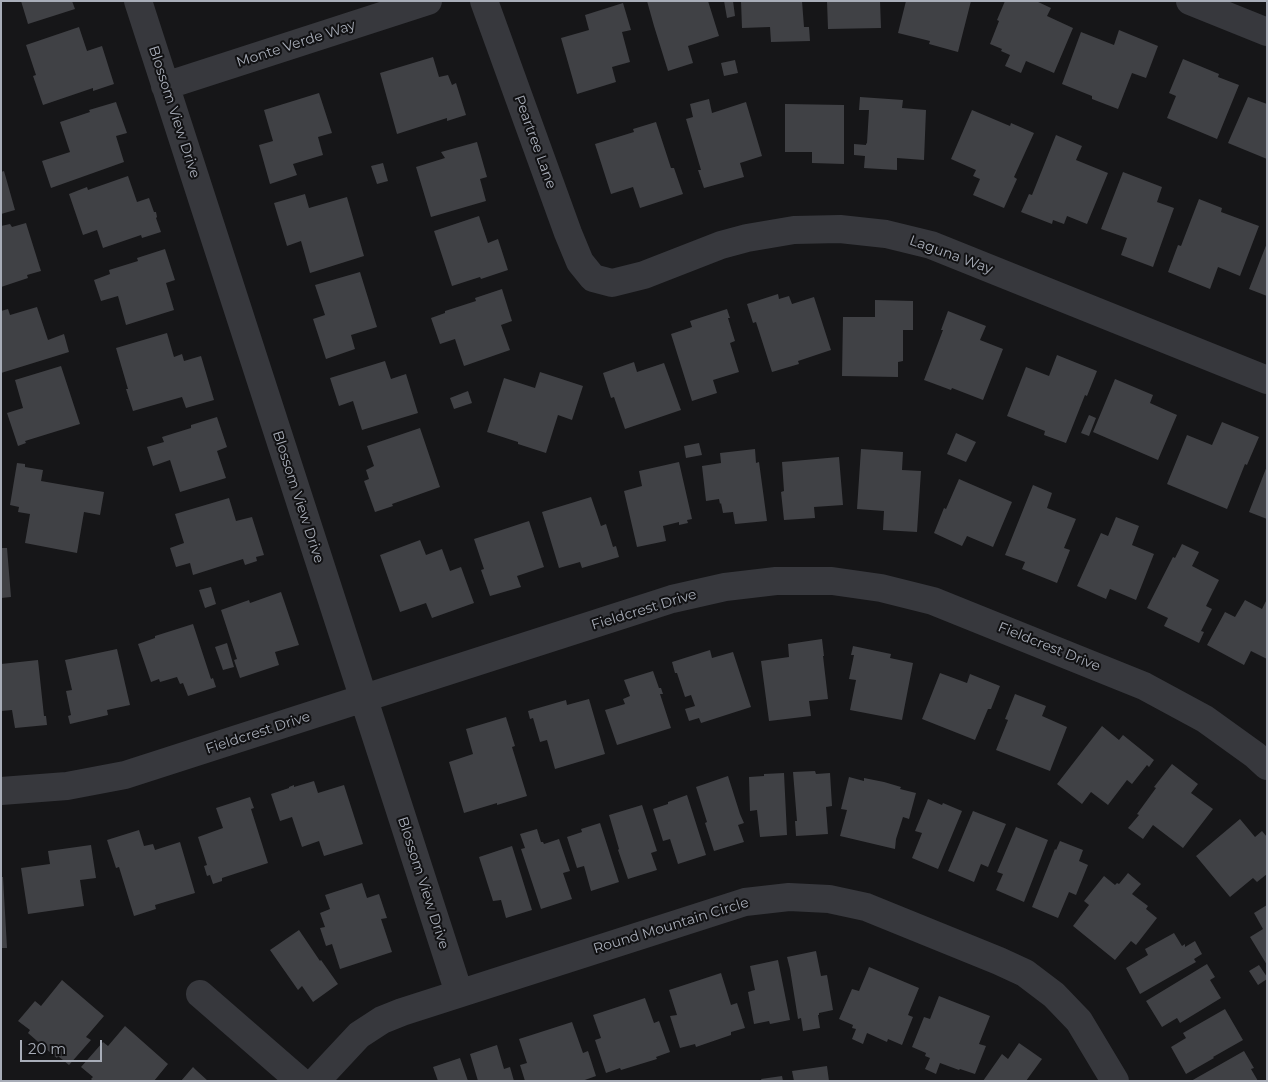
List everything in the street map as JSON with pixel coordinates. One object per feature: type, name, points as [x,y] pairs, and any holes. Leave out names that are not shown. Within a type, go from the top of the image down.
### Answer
[{"type":"street","name":"Blossom View Drive","points":[[138,1],[459,994]]},
{"type":"street","name":"Monte Verde Way","points":[[165,86],[428,1]]},
{"type":"street","name":"Peartree Lane","points":[[484,1],[568,233],[580,262],[593,278]]},
{"type":"street","points":[[1190,1],[1267,32]]},
{"type":"street","name":"Laguna Way","points":[[593,278],[612,283],[644,275],[721,245],[747,238],[794,230],[840,229],[886,234],[931,245],[1267,380]]},
{"type":"street","name":"Fieldcrest Drive","points":[[1,791],[67,786],[125,775],[672,599],[725,586],[776,580],[832,581],[881,588],[934,601],[1144,686],[1206,719],[1267,766]]},
{"type":"street","name":"Round Mountain Circle","points":[[316,1081],[359,1036],[382,1020],[402,1012],[745,902],[789,897],[829,899],[866,907],[1000,960],[1025,973],[1054,995],[1079,1021],[1115,1081]]},
{"type":"street","points":[[200,994],[300,1081]]},
{"type":"building","points":[[21,1],[72,1],[75,9],[28,24]]},
{"type":"building","points":[[647,1],[708,1],[719,36],[688,46],[693,63],[668,71]]},
{"type":"building","points":[[724,1],[733,1],[735,16],[727,18]]},
{"type":"building","points":[[741,1],[802,1],[804,27],[809,27],[810,41],[771,42],[770,27],[742,28]]},
{"type":"building","points":[[827,1],[880,1],[881,28],[828,29]]},
{"type":"building","points":[[906,1],[971,1],[958,52],[929,44],[930,41],[898,33]]},
{"type":"building","points":[[1005,1],[1036,1],[1051,8],[1047,16],[1073,28],[1054,73],[1026,61],[1021,73],[1005,66],[1010,55],[990,44]]},
{"type":"building","points":[[623,3],[631,30],[622,32],[630,62],[612,67],[616,82],[577,94],[561,38],[589,30],[585,15]]},
{"type":"building","points":[[79,27],[87,51],[102,46],[114,84],[93,91],[93,88],[43,105],[33,76],[36,75],[26,45]]},
{"type":"building","points":[[1119,30],[1158,46],[1146,78],[1132,73],[1118,109],[1062,84],[1081,32],[1114,45]]},
{"type":"building","points":[[433,57],[439,77],[448,75],[452,85],[456,83],[466,115],[447,121],[447,118],[397,134],[380,73]]},
{"type":"building","points":[[1183,59],[1219,74],[1218,77],[1239,85],[1217,139],[1167,118],[1176,96],[1169,93]]},
{"type":"building","points":[[735,60],[738,73],[724,76],[721,63]]},
{"type":"building","points":[[319,93],[332,133],[318,137],[323,155],[293,164],[297,175],[270,184],[259,145],[273,141],[264,110]]},
{"type":"building","points":[[860,97],[903,100],[902,108],[926,110],[924,160],[897,158],[897,170],[864,168],[865,156],[854,155],[854,144],[866,145],[867,143],[869,110],[859,110]]},
{"type":"building","points":[[1248,97],[1267,104],[1267,159],[1228,143]]},
{"type":"building","points":[[709,99],[712,113],[746,102],[762,156],[740,163],[744,177],[704,188],[698,170],[701,170],[686,119],[693,117],[690,104]]},
{"type":"building","points":[[116,102],[127,133],[116,136],[124,162],[51,188],[42,161],[70,152],[60,122],[90,112],[89,110]]},
{"type":"building","points":[[785,104],[844,105],[844,164],[812,163],[812,152],[785,152]]},
{"type":"building","points":[[972,110],[1010,126],[1011,123],[1034,133],[1014,177],[1017,179],[1004,208],[973,195],[980,179],[973,176],[976,170],[951,159]]},
{"type":"building","points":[[656,122],[671,168],[674,168],[683,194],[640,208],[633,187],[611,194],[595,144],[634,132],[633,129]]},
{"type":"building","points":[[1056,135],[1082,146],[1076,160],[1108,173],[1087,224],[1067,216],[1064,224],[1053,220],[1052,224],[1021,212],[1029,194],[1032,195]]},
{"type":"building","points":[[477,142],[487,177],[480,179],[486,201],[431,217],[416,167],[445,158],[441,152]]},
{"type":"building","points":[[383,163],[388,181],[377,184],[371,166]]},
{"type":"building","points":[[4,171],[15,210],[1,214],[1,172]]},
{"type":"building","points":[[1123,172],[1162,187],[1157,202],[1174,208],[1153,267],[1121,255],[1127,238],[1101,229]]},
{"type":"building","points":[[128,176],[137,202],[149,198],[154,212],[156,212],[161,232],[142,238],[141,235],[103,248],[97,230],[83,235],[69,194],[87,187],[88,190]]},
{"type":"building","points":[[305,194],[309,208],[347,197],[364,256],[310,273],[301,241],[287,246],[274,203]]},
{"type":"building","points":[[1199,199],[1222,208],[1221,212],[1259,226],[1240,276],[1218,267],[1210,289],[1168,272],[1178,245],[1181,246]]},
{"type":"building","points":[[479,216],[488,243],[498,239],[508,270],[452,286],[434,231]]},
{"type":"building","points":[[26,223],[41,271],[27,275],[28,278],[1,287],[1,226],[10,224],[12,227]]},
{"type":"building","points":[[1267,243],[1267,296],[1249,289]]},
{"type":"building","points":[[165,249],[175,280],[166,283],[174,310],[126,325],[118,296],[101,301],[94,280],[110,274],[109,270],[138,261],[137,258]]},
{"type":"building","points":[[360,272],[377,327],[351,335],[355,349],[326,359],[313,319],[325,315],[315,285]]},
{"type":"building","points":[[502,289],[512,321],[501,325],[510,350],[464,366],[455,339],[440,344],[431,318],[445,313],[445,311],[476,301],[475,298]]},
{"type":"building","points":[[778,294],[779,299],[789,296],[792,304],[814,297],[831,350],[798,361],[799,364],[772,372],[756,322],[753,323],[747,304]]},
{"type":"building","points":[[875,300],[913,301],[913,330],[903,330],[903,361],[898,362],[898,377],[842,376],[843,317],[875,317]]},
{"type":"building","points":[[37,307],[48,340],[64,334],[69,352],[1,373],[1,311],[8,309],[10,315]]},
{"type":"building","points":[[727,309],[735,341],[730,343],[739,372],[713,380],[717,393],[692,401],[671,334],[692,327],[690,321]]},
{"type":"building","points":[[948,311],[986,326],[980,340],[1003,349],[983,400],[924,380],[943,330],[941,330]]},
{"type":"building","points":[[167,333],[174,357],[182,354],[184,361],[201,356],[214,400],[186,408],[182,397],[133,411],[116,348]]},
{"type":"building","points":[[1057,355],[1097,371],[1087,396],[1085,395],[1066,443],[1044,435],[1045,431],[1007,416],[1026,367],[1049,376]]},
{"type":"building","points":[[385,361],[391,379],[406,374],[418,413],[362,430],[353,401],[339,406],[330,378]]},
{"type":"building","points":[[634,362],[637,372],[664,363],[681,410],[625,429],[614,397],[611,398],[603,373]]},
{"type":"building","points":[[61,366],[80,424],[25,441],[26,443],[18,446],[7,413],[23,408],[15,380]]},
{"type":"building","points":[[540,372],[583,386],[572,420],[558,415],[546,453],[487,432],[504,378],[535,388]]},
{"type":"building","points":[[1115,379],[1153,395],[1150,403],[1177,415],[1158,460],[1093,432]]},
{"type":"building","points":[[468,391],[472,403],[454,409],[450,398]]},
{"type":"building","points":[[1089,415],[1096,418],[1089,436],[1081,433]]},
{"type":"building","points":[[217,417],[227,447],[217,451],[226,478],[180,492],[170,460],[153,466],[147,447],[164,442],[162,437]]},
{"type":"building","points":[[1222,422],[1259,437],[1247,465],[1245,464],[1227,509],[1167,484],[1187,435],[1212,445]]},
{"type":"building","points":[[420,428],[440,487],[375,512],[364,481],[369,479],[366,470],[374,466],[367,446]]},
{"type":"building","points":[[956,433],[976,442],[966,462],[947,454]]},
{"type":"building","points":[[699,443],[702,455],[686,458],[684,446]]},
{"type":"building","points":[[755,449],[756,463],[759,462],[767,521],[735,524],[733,512],[723,513],[719,499],[706,501],[702,466],[721,463],[720,453]]},
{"type":"building","points":[[861,449],[903,452],[902,470],[921,471],[917,532],[883,530],[884,511],[857,509]]},
{"type":"building","points":[[839,457],[843,505],[814,507],[815,518],[784,520],[781,492],[784,491],[782,462]]},
{"type":"building","points":[[679,462],[692,519],[687,520],[688,523],[679,525],[679,522],[663,526],[666,541],[637,547],[624,491],[642,486],[639,471]]},
{"type":"building","points":[[17,463],[25,464],[25,467],[43,470],[41,481],[104,492],[100,515],[84,512],[77,553],[25,543],[30,514],[18,512],[19,507],[10,505]]},
{"type":"building","points":[[1267,466],[1267,519],[1249,512]]},
{"type":"building","points":[[959,479],[1012,502],[993,547],[967,536],[962,546],[934,533]]},
{"type":"building","points":[[1033,485],[1052,493],[1047,508],[1076,519],[1064,548],[1070,550],[1057,583],[1022,569],[1025,562],[1005,555]]},
{"type":"building","points":[[591,497],[601,526],[606,524],[613,547],[616,546],[619,557],[582,568],[580,562],[559,568],[542,512]]},
{"type":"building","points":[[229,498],[236,521],[252,517],[264,555],[256,557],[257,561],[245,565],[243,559],[193,575],[190,563],[176,567],[170,548],[184,543],[175,514]]},
{"type":"building","points":[[1116,517],[1139,526],[1132,545],[1154,554],[1136,600],[1110,589],[1106,599],[1077,586],[1101,533],[1108,536]]},
{"type":"building","points":[[529,521],[544,567],[517,576],[521,587],[490,596],[481,570],[484,569],[474,539]]},
{"type":"building","points":[[420,540],[426,555],[442,549],[450,571],[461,567],[474,603],[432,618],[426,603],[400,612],[380,555]]},
{"type":"building","points":[[1182,544],[1199,552],[1192,566],[1219,580],[1206,606],[1212,609],[1201,631],[1204,632],[1199,643],[1164,626],[1168,618],[1147,608],[1173,557],[1175,558]]},
{"type":"building","points":[[1,548],[7,548],[11,597],[1,598]]},
{"type":"building","points":[[211,587],[216,604],[205,608],[199,590]]},
{"type":"building","points":[[281,592],[299,645],[275,652],[279,665],[240,678],[234,660],[237,659],[221,610],[249,600],[250,603]]},
{"type":"building","points":[[1267,599],[1267,659],[1251,651],[1244,665],[1207,645],[1225,612],[1235,617],[1245,600],[1262,609]]},
{"type":"building","points":[[193,624],[211,679],[213,678],[216,687],[188,696],[183,683],[180,684],[177,677],[160,682],[159,679],[151,682],[138,644],[155,638],[155,636]]},
{"type":"building","points":[[822,639],[828,699],[809,701],[811,716],[769,721],[761,661],[789,657],[788,644]]},
{"type":"building","points":[[227,643],[234,667],[223,670],[215,647]]},
{"type":"building","points":[[853,646],[891,654],[890,658],[913,663],[902,720],[850,710],[856,680],[849,679],[854,655],[851,655]]},
{"type":"building","points":[[117,649],[130,705],[107,710],[108,715],[70,724],[68,716],[71,715],[66,691],[72,690],[65,660]]},
{"type":"building","points":[[710,650],[712,658],[733,652],[751,707],[701,723],[699,718],[689,721],[685,709],[695,706],[691,695],[685,697],[672,662]]},
{"type":"building","points":[[38,660],[44,716],[46,716],[47,725],[15,728],[12,710],[1,711],[1,664]]},
{"type":"building","points":[[653,671],[663,694],[660,694],[671,728],[617,745],[605,710],[625,704],[623,699],[630,696],[624,680]]},
{"type":"building","points":[[940,673],[967,683],[970,674],[1000,686],[975,740],[922,719]]},
{"type":"building","points":[[1015,694],[1046,706],[1042,716],[1067,727],[1050,771],[996,750],[1008,720],[1005,719]]},
{"type":"building","points":[[589,699],[605,754],[555,769],[547,740],[540,742],[533,718],[530,719],[528,711],[566,700],[567,705]]},
{"type":"building","points":[[506,717],[515,746],[512,747],[527,796],[464,813],[449,762],[473,754],[466,729]]},
{"type":"building","points":[[1102,726],[1119,740],[1123,735],[1154,760],[1149,767],[1147,765],[1132,784],[1127,780],[1108,805],[1091,792],[1082,804],[1057,784]]},
{"type":"building","points":[[1172,764],[1198,784],[1191,793],[1213,809],[1183,848],[1153,825],[1143,839],[1128,828],[1139,815],[1137,814],[1156,788],[1154,787]]},
{"type":"building","points":[[815,771],[816,774],[830,773],[832,806],[826,807],[828,834],[796,836],[795,821],[797,821],[793,772]]},
{"type":"building","points":[[784,773],[787,835],[760,837],[757,810],[750,811],[749,777]]},
{"type":"building","points":[[728,776],[744,823],[738,825],[744,842],[714,851],[696,787]]},
{"type":"building","points":[[849,777],[864,781],[864,778],[884,782],[916,793],[909,819],[903,817],[895,849],[840,836],[847,810],[841,809]]},
{"type":"building","points":[[314,781],[318,793],[344,785],[363,844],[324,856],[319,841],[302,847],[292,817],[280,821],[271,794],[294,785],[294,787]]},
{"type":"building","points":[[687,795],[706,855],[678,864],[670,839],[663,841],[653,809]]},
{"type":"building","points":[[250,797],[254,808],[251,809],[268,863],[222,878],[222,881],[213,884],[210,875],[207,876],[204,866],[207,865],[198,837],[223,828],[216,808]]},
{"type":"building","points":[[928,799],[962,811],[938,869],[912,858],[922,833],[915,831]]},
{"type":"building","points":[[642,805],[657,851],[651,853],[657,870],[628,879],[609,815]]},
{"type":"building","points":[[973,811],[1006,824],[988,867],[981,864],[974,882],[948,871]]},
{"type":"building","points":[[1240,819],[1255,837],[1262,831],[1267,837],[1267,874],[1257,882],[1253,878],[1230,897],[1196,856]]},
{"type":"building","points":[[600,823],[619,882],[591,891],[584,866],[577,868],[567,837],[582,832],[581,829]]},
{"type":"building","points":[[1016,827],[1048,840],[1024,902],[996,890],[1003,874],[997,872]]},
{"type":"building","points":[[537,829],[541,842],[544,844],[559,839],[570,871],[563,873],[572,899],[541,909],[521,849],[525,848],[520,834]]},
{"type":"building","points":[[139,830],[144,846],[153,844],[155,850],[180,842],[195,893],[155,905],[156,909],[134,916],[119,867],[116,868],[107,840]]},
{"type":"building","points":[[1060,841],[1083,850],[1079,861],[1088,865],[1076,895],[1069,892],[1058,918],[1032,907]]},
{"type":"building","points":[[91,845],[96,878],[80,880],[84,906],[28,914],[21,868],[50,864],[48,851]]},
{"type":"building","points":[[512,846],[532,910],[506,918],[501,900],[493,901],[479,857]]},
{"type":"building","points":[[1128,873],[1141,884],[1132,894],[1148,906],[1146,909],[1157,918],[1136,945],[1131,941],[1115,960],[1073,926],[1089,905],[1084,901],[1104,876],[1115,885],[1119,884]]},
{"type":"building","points":[[1,877],[3,877],[7,948],[1,948]]},
{"type":"building","points":[[362,883],[367,898],[379,894],[387,918],[381,919],[392,952],[340,969],[332,944],[326,946],[320,928],[325,927],[320,913],[330,909],[325,895]]},
{"type":"building","points":[[1267,905],[1267,965],[1250,937],[1263,929],[1254,913]]},
{"type":"building","points":[[299,930],[338,984],[313,1002],[302,986],[298,990],[270,950]]},
{"type":"building","points":[[1174,933],[1182,946],[1185,944],[1185,947],[1195,941],[1202,954],[1194,959],[1196,962],[1140,994],[1126,968],[1148,955],[1145,949]]},
{"type":"building","points":[[816,951],[821,976],[827,975],[833,1010],[819,1013],[820,1028],[803,1031],[801,1018],[798,1019],[787,957]]},
{"type":"building","points":[[778,960],[790,1020],[770,1024],[769,1021],[754,1024],[748,992],[755,990],[750,966]]},
{"type":"building","points":[[1207,964],[1215,977],[1210,980],[1221,998],[1180,1023],[1177,1018],[1162,1027],[1146,1001]]},
{"type":"building","points":[[1259,965],[1267,979],[1258,985],[1249,971]]},
{"type":"building","points":[[869,967],[919,988],[908,1015],[913,1017],[902,1045],[888,1039],[887,1042],[867,1033],[863,1044],[852,1039],[856,1029],[852,1028],[853,1025],[839,1019],[852,989],[859,991]]},
{"type":"building","points":[[721,973],[731,1005],[737,1003],[745,1028],[696,1047],[695,1044],[680,1048],[670,1016],[677,1015],[669,990]]},
{"type":"building","points":[[62,980],[104,1016],[86,1037],[91,1040],[69,1065],[58,1056],[57,1058],[53,1055],[28,1033],[30,1030],[18,1021],[35,1001],[41,1006]]},
{"type":"building","points":[[939,996],[990,1016],[979,1044],[986,1046],[975,1074],[940,1063],[936,1074],[925,1069],[930,1058],[925,1056],[926,1053],[912,1047],[924,1017],[930,1019]]},
{"type":"building","points":[[645,998],[654,1023],[659,1021],[670,1052],[656,1057],[657,1059],[606,1073],[595,1040],[601,1038],[593,1015]]},
{"type":"building","points":[[1225,1009],[1243,1040],[1186,1074],[1171,1047],[1186,1038],[1183,1033]]},
{"type":"building","points":[[572,1022],[583,1053],[588,1051],[596,1076],[582,1081],[525,1081],[520,1065],[527,1063],[519,1039]]},
{"type":"building","points":[[125,1026],[168,1064],[154,1081],[93,1081],[91,1079],[93,1077],[81,1067],[103,1042],[108,1046]]},
{"type":"building","points":[[1019,1043],[1042,1059],[1026,1081],[983,1081],[1002,1054],[1008,1059]]},
{"type":"building","points":[[497,1045],[504,1069],[510,1067],[514,1081],[478,1081],[470,1054]]},
{"type":"building","points":[[1244,1051],[1254,1068],[1251,1069],[1258,1081],[1191,1081]]},
{"type":"building","points":[[460,1058],[468,1081],[438,1081],[433,1067]]},
{"type":"building","points":[[827,1066],[829,1081],[794,1081],[792,1071]]},
{"type":"building","points":[[193,1067],[196,1070],[208,1081],[181,1081]]},
{"type":"building","points":[[782,1076],[783,1081],[762,1081],[761,1079]]}]
